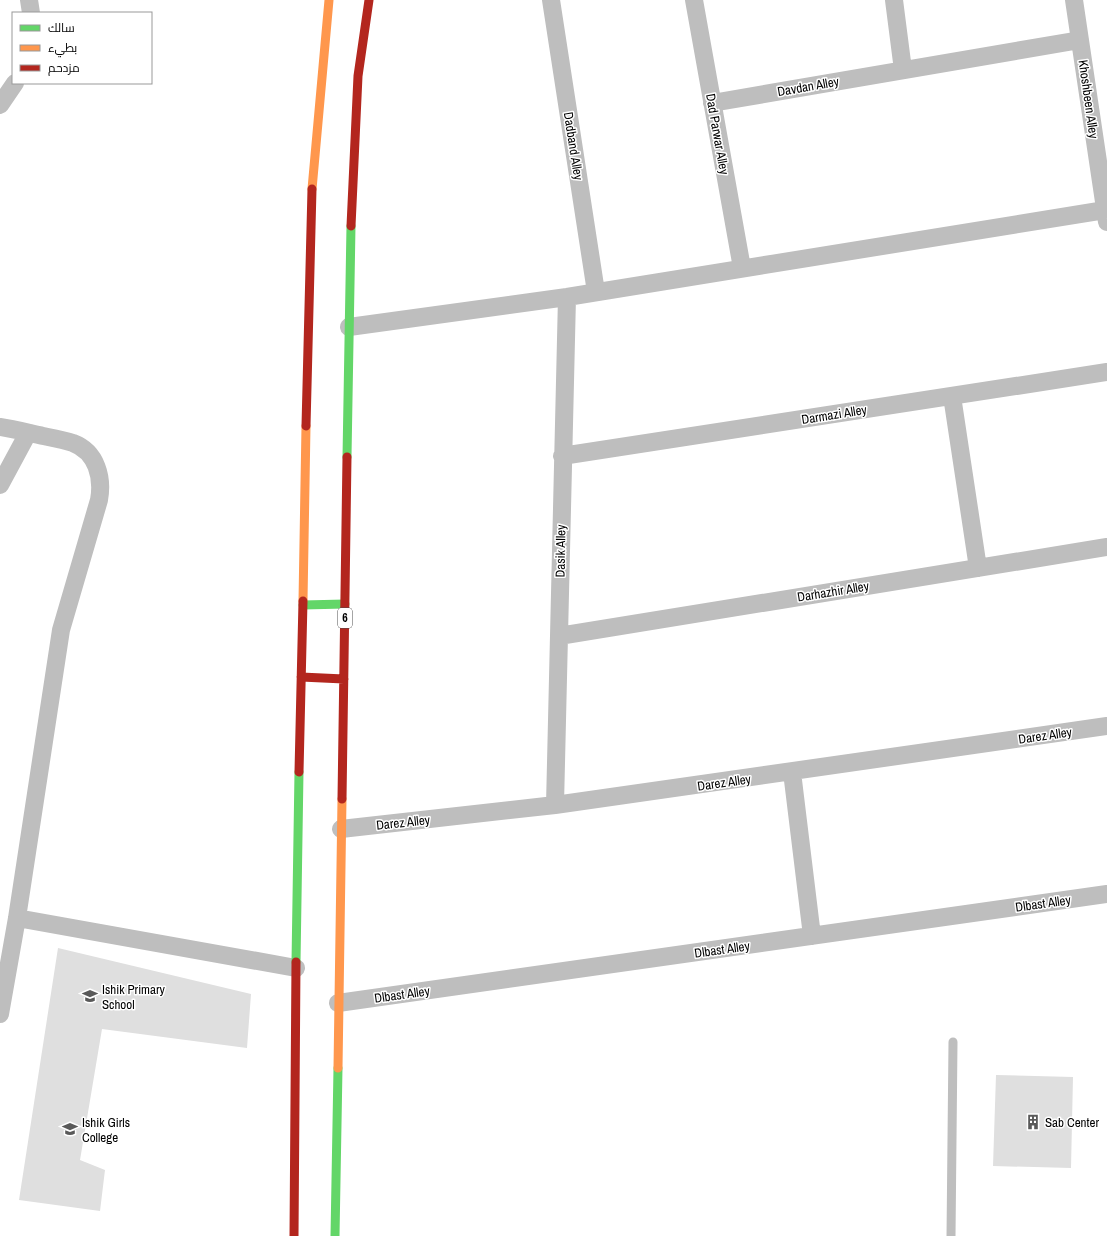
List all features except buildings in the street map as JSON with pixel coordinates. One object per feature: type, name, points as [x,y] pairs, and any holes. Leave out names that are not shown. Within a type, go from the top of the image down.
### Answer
[{"type":"main road","points":[[294,1236],[296,968],[310,234],[318,112],[329,0]]},
{"type":"main road","name":"6","points":[[335,1236],[350,250],[358,76],[368,0]]},
{"type":"main road","points":[[303,605],[345,604]]},
{"type":"main road","points":[[301,677],[344,679]]},
{"type":"street","points":[[29,0],[32,12]]},
{"type":"street","name":"Dadband Alley","points":[[551,0],[596,292]]},
{"type":"street","name":"Dad Parwar Alley","points":[[694,0],[742,268]]},
{"type":"street","points":[[894,0],[903,70]]},
{"type":"street","name":"Khoshbeen Alley","points":[[1074,0],[1106,216]]},
{"type":"street","name":"Davdan Alley","points":[[712,103],[1080,40]]},
{"type":"street","points":[[0,105],[14,84]]},
{"type":"street","points":[[349,328],[567,297],[742,268],[1106,216]]},
{"type":"street","name":"Dasik Alley","points":[[555,805],[562,456],[567,297]]},
{"type":"street","name":"Darmazi Alley","points":[[562,456],[1107,372]]},
{"type":"street","points":[[952,396],[978,568]]},
{"type":"street","points":[[0,427],[74,444],[86,451],[97,467],[102,487],[59,637],[17,918],[0,1014]]},
{"type":"street","points":[[0,485],[28,433]]},
{"type":"street","name":"Darhazhir Alley","points":[[559,636],[1107,547]]},
{"type":"street","name":"Darez Alley","points":[[341,829],[555,805],[1107,726]]},
{"type":"street","points":[[792,772],[812,936]]},
{"type":"street","name":"Dlbast Alley","points":[[338,1003],[1107,894]]},
{"type":"street","points":[[17,918],[296,968]]},
{"type":"lane","points":[[951,1236],[953,1042]]},
{"type":"traffic: fast","points":[[347,457],[351,226]]},
{"type":"traffic: fast","points":[[303,605],[345,604]]},
{"type":"traffic: fast","points":[[296,962],[299,772]]},
{"type":"traffic: fast","points":[[335,1236],[338,1068]]},
{"type":"traffic: slow","points":[[312,189],[329,0]]},
{"type":"traffic: slow","points":[[303,601],[306,426]]},
{"type":"traffic: slow","points":[[338,1068],[342,799]]},
{"type":"traffic: jam","points":[[351,226],[358,76],[369,0]]},
{"type":"traffic: jam","points":[[306,426],[312,189]]},
{"type":"traffic: jam","points":[[342,799],[347,457]]},
{"type":"traffic: jam","points":[[299,772],[303,601]]},
{"type":"traffic: jam","points":[[301,677],[344,679]]},
{"type":"traffic: jam","points":[[294,1236],[296,962]]},
{"type":"place","name":"Ishik Primary School","points":[[90,996]]},
{"type":"place","name":"Sab Center","points":[[1033,1122]]},
{"type":"place","name":"Ishik Girls College","points":[[70,1129]]}]
